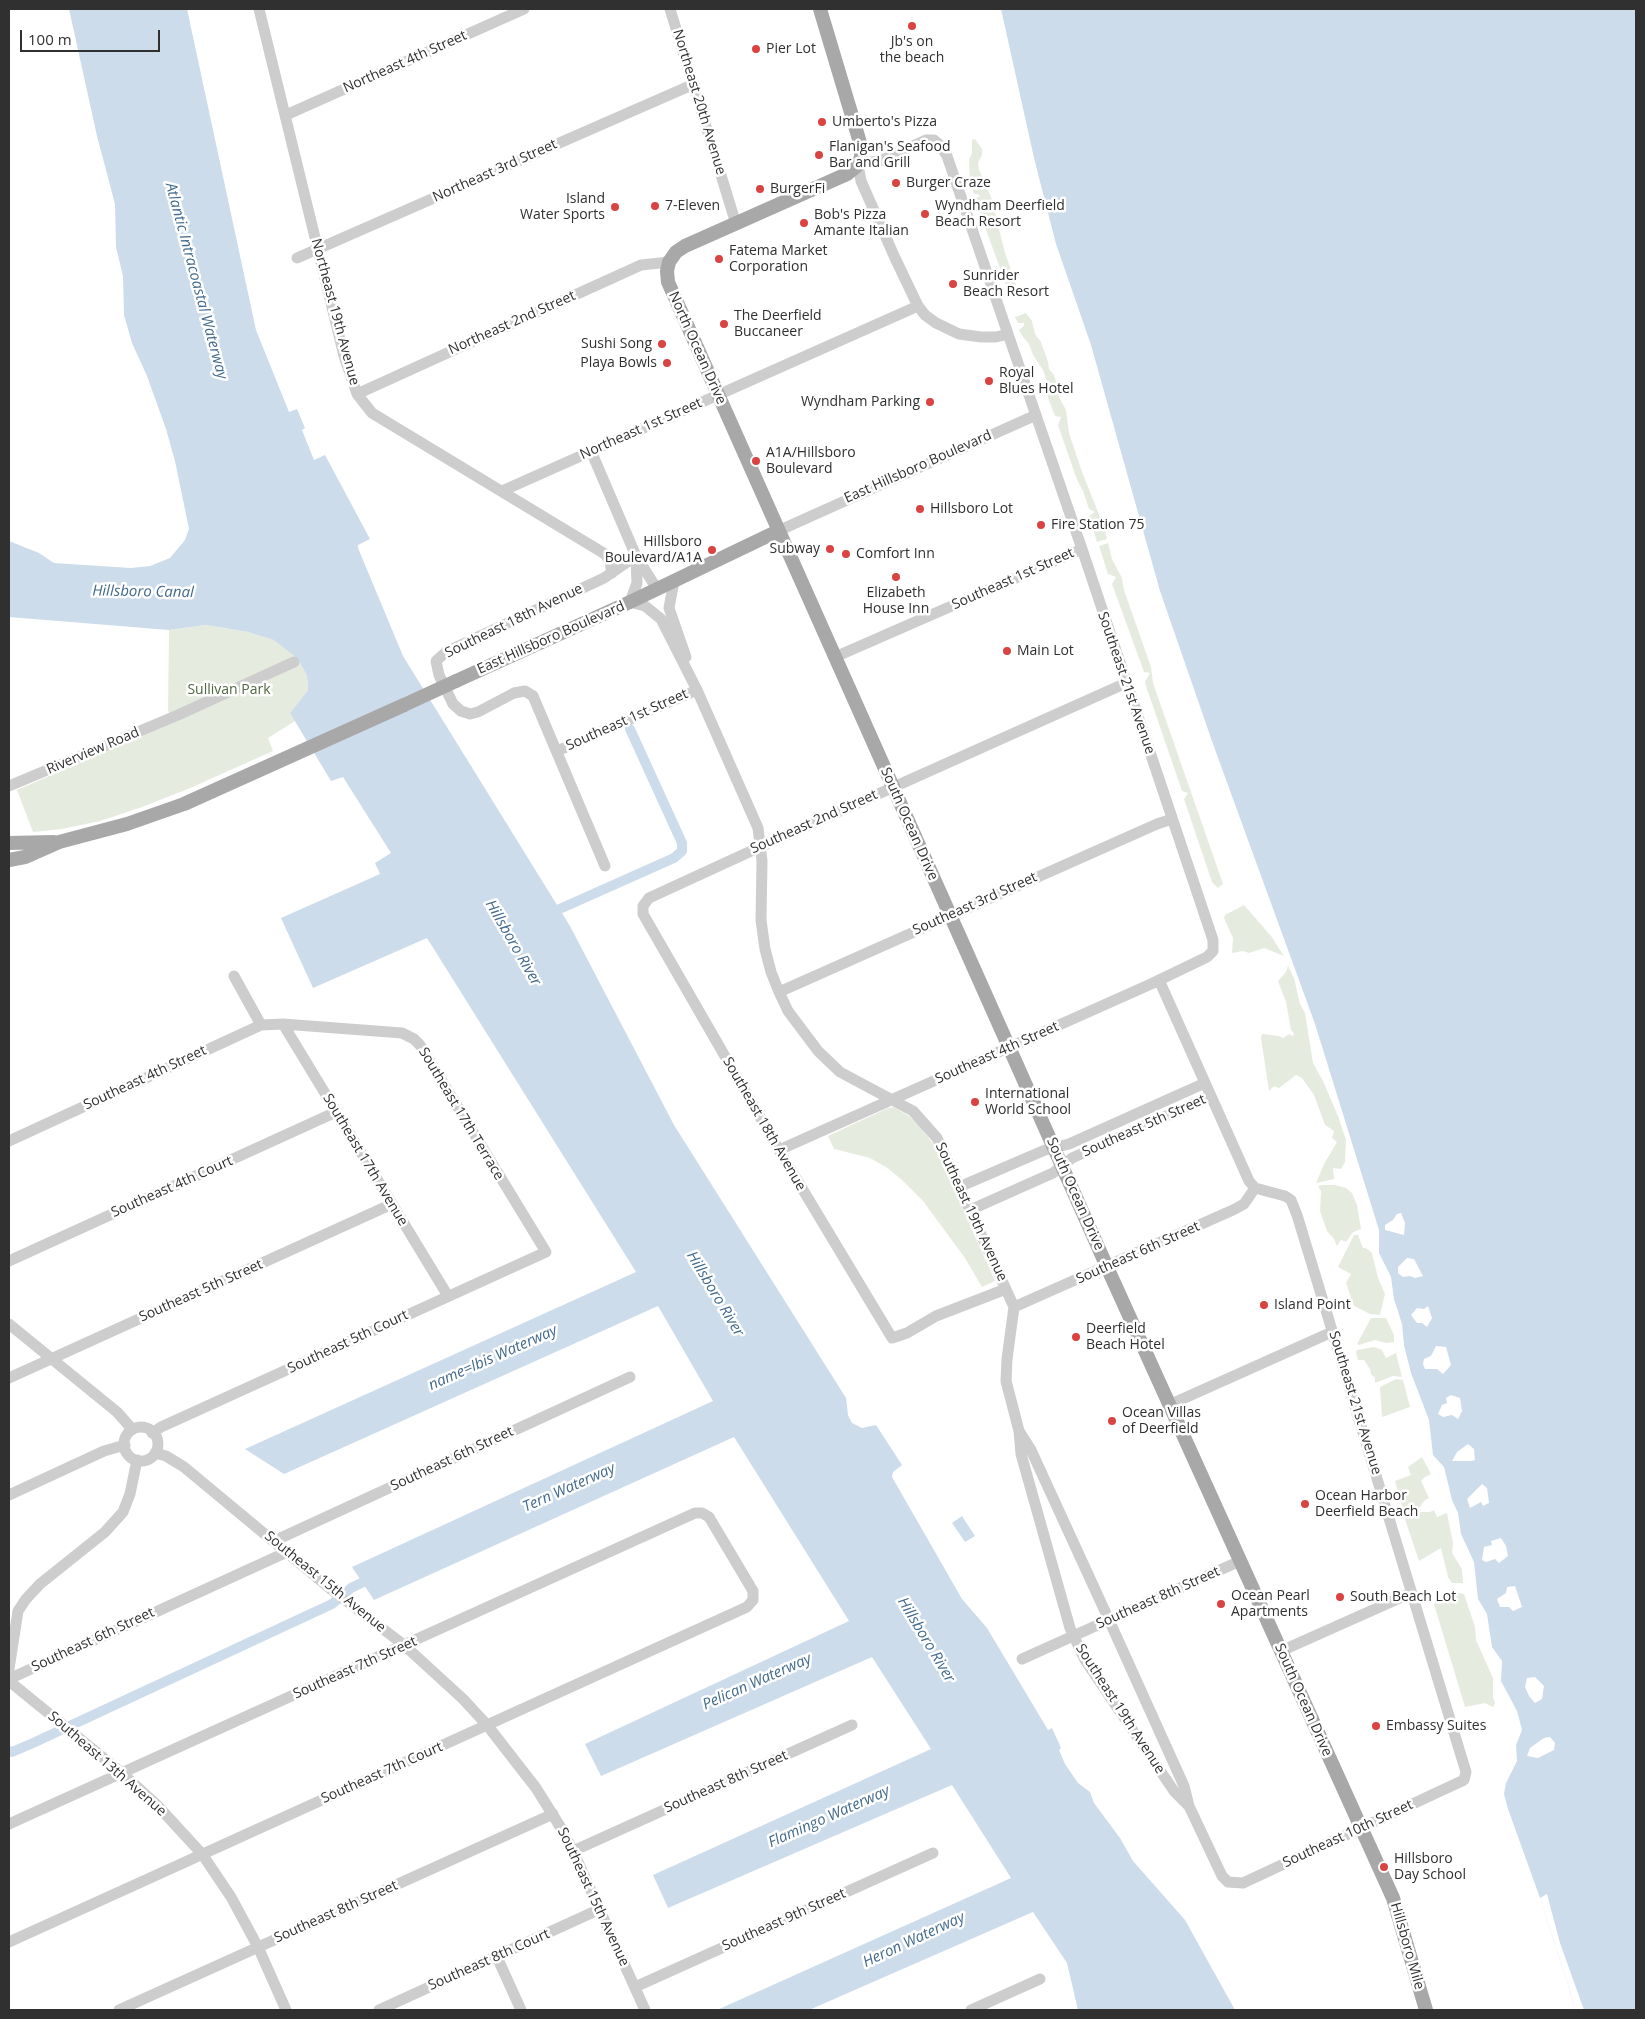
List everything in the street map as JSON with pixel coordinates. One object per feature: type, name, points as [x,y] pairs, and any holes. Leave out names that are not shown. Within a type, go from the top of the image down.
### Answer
[{"type":"main road","points":[[669,262],[676,252],[685,246],[847,174],[858,165],[861,157],[861,146],[820,9]]},
{"type":"main road","name":"North Ocean Drive","points":[[669,262],[668,282],[778,532]]},
{"type":"main road","name":"East Hillsboro Boulevard","points":[[9,860],[25,857],[59,842],[159,814],[279,763],[778,532]]},
{"type":"main road","name":"South Ocean Drive","points":[[778,532],[1361,1828]]},
{"type":"main road","name":"East Hillsboro Boulevard","points":[[9,843],[59,842]]},
{"type":"main road","name":"Hillsboro Mile","points":[[1361,1828],[1393,1898],[1426,2010]]},
{"type":"street","name":"Northeast 19th Avenue","points":[[260,9],[344,356],[357,394],[372,413],[605,554],[610,562],[612,572]]},
{"type":"street","name":"Northeast 4th Street","points":[[286,116],[524,9]]},
{"type":"street","name":"Northeast 20th Avenue","points":[[670,9],[736,224]]},
{"type":"street","name":"Northeast 3rd Street","points":[[297,258],[694,84]]},
{"type":"street","name":"Southeast 21st Avenue","points":[[858,165],[882,160],[926,140],[934,140],[940,145],[947,156],[1082,549],[1213,940],[1213,951]]},
{"type":"street","points":[[858,165],[861,181],[918,306],[936,323],[949,330],[981,337],[996,337],[1008,334]]},
{"type":"street","name":"Northeast 2nd Street","points":[[357,394],[641,265],[669,262]]},
{"type":"street","name":"Northeast 1st Street","points":[[502,491],[918,306]]},
{"type":"street","name":"East Hillsboro Boulevard","points":[[778,532],[1036,415]]},
{"type":"street","points":[[591,452],[636,556],[657,589]]},
{"type":"street","name":"Southeast 1st Street","points":[[835,657],[1082,549]]},
{"type":"street","points":[[630,602],[637,583],[636,556]]},
{"type":"street","name":"Southeast 18th Avenue","points":[[605,866],[533,696],[525,691],[514,693],[478,712],[470,714],[461,711],[453,704],[439,675],[436,661],[446,652],[604,578],[636,556]]},
{"type":"street","name":"Southeast 19th Avenue","points":[[674,581],[669,608],[697,690]]},
{"type":"street","name":"Southeast 19th Avenue","points":[[630,602],[652,610],[661,619],[697,690],[756,820],[762,846],[761,920],[765,949],[771,972],[788,1011],[818,1051],[840,1072],[913,1111],[937,1138],[960,1187],[1014,1307],[1006,1381],[1019,1431],[1021,1454],[1063,1608],[1073,1636],[1085,1660],[1170,1785],[1189,1806]]},
{"type":"street","name":"Riverview Road","points":[[9,786],[178,715],[294,662]]},
{"type":"street","name":"Southeast 2nd Street","points":[[643,906],[649,898],[892,786],[1126,683]]},
{"type":"street","name":"Southeast 1st Street","points":[[556,751],[697,690]]},
{"type":"street","name":"Southeast 3rd Street","points":[[779,992],[950,915],[1172,819]]},
{"type":"street","name":"Southeast 18th Avenue","points":[[643,906],[642,914],[779,1150],[892,1338],[907,1333],[936,1316],[1006,1289]]},
{"type":"street","name":"Southeast 4th Street","points":[[779,1150],[1207,958],[1213,951]]},
{"type":"street","points":[[234,976],[261,1025]]},
{"type":"street","points":[[1159,980],[1249,1181],[1254,1188]]},
{"type":"street","name":"Southeast 4th Street","points":[[9,1140],[261,1025],[283,1024]]},
{"type":"street","name":"Southeast 17th Avenue","points":[[283,1024],[448,1296]]},
{"type":"street","name":"Southeast 17th Terrace","points":[[283,1024],[402,1033],[414,1038],[546,1252]]},
{"type":"street","name":"Southeast 5th Street","points":[[960,1187],[1045,1150],[1069,1144],[1205,1083]]},
{"type":"street","name":"Southeast 5th Street","points":[[970,1210],[1053,1173],[1072,1158],[1211,1096]]},
{"type":"street","name":"Southeast 4th Court","points":[[9,1261],[336,1112]]},
{"type":"street","name":"Southeast 21st Avenue","points":[[1254,1188],[1277,1192],[1291,1200],[1297,1215],[1396,1538],[1466,1777]]},
{"type":"street","name":"Southeast 6th Street","points":[[1014,1307],[1233,1210],[1244,1204],[1254,1188]]},
{"type":"street","name":"Southeast 5th Street","points":[[9,1378],[392,1204]]},
{"type":"street","name":"Southeast 5th Court","points":[[152,1433],[161,1427],[546,1252]]},
{"type":"street","points":[[9,1324],[117,1412],[132,1429]]},
{"type":"street","points":[[1169,1404],[1332,1332]]},
{"type":"street","name":"Southeast 6th Street","points":[[274,1540],[630,1377]]},
{"type":"street","points":[[142,1427],[152,1433],[157,1444],[155,1453],[149,1459],[137,1460],[129,1455],[125,1445],[127,1434],[132,1429],[142,1427]]},
{"type":"street","name":"Southeast 19th Avenue","points":[[1019,1431],[1031,1450],[1109,1620],[1184,1786],[1189,1806],[1222,1876],[1228,1882]]},
{"type":"street","points":[[9,1495],[104,1452],[125,1445]]},
{"type":"street","name":"Southeast 15th Avenue","points":[[155,1453],[166,1456],[184,1467],[332,1590],[404,1645],[464,1699],[487,1725],[536,1788],[553,1814],[573,1851],[645,2010]]},
{"type":"street","points":[[9,1669],[18,1611],[40,1584],[105,1532],[123,1512],[130,1494],[137,1460]]},
{"type":"street","name":"Southeast 7th Street","points":[[9,1824],[695,1513],[702,1513],[709,1517],[749,1581],[754,1591],[753,1600]]},
{"type":"street","name":"Southeast 6th Street","points":[[9,1680],[286,1552]]},
{"type":"street","name":"Southeast 8th Street","points":[[1022,1659],[1240,1561]]},
{"type":"street","points":[[1281,1651],[1411,1593]]},
{"type":"street","name":"Southeast 7th Court","points":[[9,1942],[747,1607],[753,1600]]},
{"type":"street","name":"Southeast 13th Avenue","points":[[9,1680],[122,1773],[157,1805],[202,1854],[231,1897],[258,1947],[286,2010]]},
{"type":"street","name":"Southeast 8th Street","points":[[573,1851],[852,1725]]},
{"type":"street","name":"Southeast 10th Street","points":[[1228,1882],[1243,1883],[1462,1782],[1466,1777]]},
{"type":"street","name":"Southeast 8th Street","points":[[119,2010],[553,1814]]},
{"type":"street","name":"Southeast 9th Street","points":[[635,1987],[933,1853]]},
{"type":"street","name":"Southeast 8th Court","points":[[379,2010],[402,2006],[497,1957],[600,1909]]},
{"type":"street","points":[[497,1957],[521,2010]]},
{"type":"street","points":[[971,2010],[1040,1979]]},
{"type":"green space","points":[[975,139],[982,149],[982,155],[978,163],[979,170],[991,197],[1005,253],[1016,284],[1015,292],[1009,298],[975,199],[980,196],[974,194],[970,183],[969,160],[972,153],[972,140]]},
{"type":"green space","points":[[1026,313],[1032,321],[1035,334],[1041,342],[1049,369],[1054,375],[1058,395],[1066,410],[1069,433],[1107,539],[1097,542],[1089,516],[1095,512],[1089,509],[1077,480],[1058,425],[1061,417],[1055,416],[1044,387],[1047,382],[1043,370],[1019,330],[1024,326],[1024,323],[1018,323],[1015,317]]},
{"type":"green space","points":[[1108,543],[1112,559],[1122,578],[1124,590],[1151,667],[1153,683],[1223,884],[1218,888],[1212,882],[1184,799],[1188,793],[1182,791],[1146,686],[1145,682],[1150,673],[1144,672],[1112,584],[1116,577],[1108,574],[1099,546]]},
{"type":"green space","name":"Sullivan Park","points":[[206,625],[248,632],[275,640],[298,659],[307,676],[308,690],[290,713],[295,721],[268,738],[273,751],[188,789],[142,807],[100,821],[62,829],[33,832],[17,790],[173,722],[168,710],[169,630]]},
{"type":"green space","points":[[1244,905],[1271,936],[1284,956],[1264,948],[1249,953],[1243,951],[1232,953],[1233,938],[1224,918],[1225,915]]},
{"type":"green space","points":[[1288,966],[1294,978],[1300,1004],[1305,1013],[1313,1063],[1338,1116],[1346,1140],[1345,1162],[1341,1169],[1333,1168],[1334,1179],[1316,1183],[1324,1164],[1337,1142],[1332,1138],[1334,1131],[1325,1125],[1314,1095],[1302,1078],[1296,1075],[1279,1088],[1274,1086],[1269,1091],[1261,1038],[1262,1034],[1283,1038],[1289,1034],[1293,1036],[1294,1033],[1291,1030],[1286,1002],[1278,981],[1286,972]]},
{"type":"green space","points":[[894,1107],[918,1124],[934,1145],[995,1281],[982,1287],[965,1258],[923,1201],[901,1179],[886,1167],[870,1158],[834,1149],[828,1136]]},
{"type":"green space","points":[[1335,1185],[1346,1188],[1352,1193],[1357,1205],[1361,1229],[1353,1232],[1346,1242],[1341,1240],[1337,1246],[1327,1231],[1320,1211],[1321,1191],[1318,1186]]},
{"type":"green space","points":[[1354,1235],[1358,1235],[1363,1248],[1372,1253],[1378,1278],[1385,1294],[1380,1315],[1370,1314],[1354,1306],[1346,1283],[1351,1274],[1338,1267]]},
{"type":"green space","points":[[1371,1318],[1386,1318],[1394,1335],[1394,1342],[1386,1343],[1375,1340],[1357,1344]]},
{"type":"green space","points":[[1374,1347],[1382,1350],[1386,1358],[1396,1353],[1402,1377],[1393,1376],[1375,1383],[1375,1378],[1371,1374],[1370,1369],[1364,1360],[1358,1360],[1356,1353],[1357,1350]]},
{"type":"green space","points":[[1396,1379],[1403,1380],[1410,1407],[1382,1417],[1380,1387]]},
{"type":"green space","points":[[1422,1457],[1431,1474],[1421,1481],[1429,1498],[1419,1508],[1404,1514],[1395,1481],[1411,1475],[1408,1467]]},
{"type":"green space","points":[[1434,1510],[1437,1517],[1447,1513],[1453,1543],[1452,1553],[1462,1569],[1463,1583],[1452,1583],[1448,1577],[1441,1548],[1419,1561],[1405,1519],[1421,1512]]},
{"type":"green space","points":[[1449,1591],[1464,1594],[1475,1627],[1476,1640],[1493,1678],[1493,1697],[1495,1703],[1493,1707],[1485,1703],[1465,1707],[1434,1604]]},
{"type":"water","points":[[69,9],[187,9],[256,330],[289,412],[297,409],[305,428],[302,430],[314,460],[325,455],[370,539],[358,545],[358,548],[403,656],[570,926],[674,1125],[846,1398],[848,1415],[852,1423],[862,1428],[876,1425],[902,1465],[893,1472],[892,1477],[962,1599],[987,1628],[1048,1730],[1052,1728],[1061,1748],[1059,1750],[1065,1764],[1078,1783],[1090,1792],[1094,1803],[1120,1838],[1133,1861],[1185,1920],[1235,2010],[1078,2010],[1067,1963],[1033,1912],[809,2010],[717,2010],[1011,1878],[952,1785],[668,1908],[653,1875],[931,1749],[872,1657],[601,1776],[585,1744],[849,1621],[734,1437],[374,1600],[352,1567],[713,1401],[658,1306],[284,1474],[245,1449],[636,1272],[427,938],[313,988],[281,918],[380,874],[375,863],[391,853],[343,777],[331,781],[290,713],[308,690],[307,676],[298,659],[274,640],[248,632],[206,625],[169,630],[9,617],[9,541],[39,553],[54,563],[131,568],[150,566],[170,558],[185,540],[189,529],[175,461],[166,429],[147,376],[132,343],[124,315],[123,276],[116,247],[115,204],[97,136]]},
{"type":"water","points":[[1001,9],[1636,9],[1636,2010],[1576,2010],[1540,1898],[1508,1809],[1504,1794],[1506,1783],[1517,1761],[1516,1745],[1522,1730],[1517,1711],[1501,1681],[1502,1661],[1492,1647],[1487,1614],[1478,1599],[1474,1562],[1461,1534],[1458,1513],[1452,1500],[1444,1467],[1433,1455],[1429,1420],[1411,1373],[1404,1345],[1402,1324],[1394,1299],[1391,1277],[1379,1253],[1379,1230],[1315,1024],[1213,744],[1160,591],[1091,345],[1056,244],[1034,158]]},
{"type":"water","points":[[962,1516],[975,1536],[965,1542],[952,1523]]},
{"type":"pier","points":[[1401,1213],[1405,1223],[1404,1235],[1385,1230],[1385,1225],[1393,1220],[1397,1214]]},
{"type":"pier","points":[[1407,1258],[1414,1259],[1423,1276],[1415,1278],[1410,1276],[1403,1277],[1398,1273],[1398,1267]]},
{"type":"pier","points":[[1428,1306],[1432,1318],[1427,1327],[1422,1323],[1417,1323],[1411,1315],[1417,1308],[1424,1309]]},
{"type":"pier","points":[[1436,1346],[1446,1347],[1451,1365],[1443,1374],[1437,1369],[1425,1369],[1423,1364],[1424,1359],[1431,1356]]},
{"type":"pier","points":[[1451,1395],[1460,1398],[1462,1411],[1458,1419],[1452,1415],[1443,1417],[1438,1414],[1442,1405],[1447,1403],[1446,1398]]},
{"type":"pier","points":[[1468,1444],[1474,1449],[1475,1460],[1452,1461],[1457,1452]]},
{"type":"pier","points":[[1482,1484],[1487,1488],[1489,1503],[1483,1506],[1481,1502],[1470,1508],[1467,1499]]},
{"type":"pier","points":[[1501,1538],[1506,1546],[1508,1556],[1499,1563],[1495,1559],[1486,1562],[1482,1560],[1484,1547],[1492,1545],[1491,1541]]},
{"type":"pier","points":[[1515,1586],[1522,1607],[1513,1611],[1509,1607],[1500,1607],[1497,1599],[1506,1593],[1507,1587]]},
{"type":"pier","points":[[1535,1677],[1544,1686],[1542,1699],[1535,1703],[1525,1687],[1527,1678]]},
{"type":"pier","points":[[1550,1737],[1555,1743],[1554,1750],[1538,1758],[1527,1756],[1530,1748],[1544,1738]]},
{"type":"pier","points":[[1547,1894],[1560,1943],[1584,2010],[1576,2010],[1540,1898]]},
{"type":"waterway","points":[[546,915],[674,858],[682,851],[682,843],[630,729]]},
{"type":"waterway","points":[[9,1751],[12,1752],[33,1743],[332,1604],[351,1588],[374,1577]]},
{"type":"place","name":"Jb's on the beach","points":[[912,26]]},
{"type":"place","name":"Pier Lot","points":[[756,49]]},
{"type":"place","name":"Umberto's Pizza","points":[[822,122]]},
{"type":"place","name":"Flanigan's Seafood Bar and Grill","points":[[819,155]]},
{"type":"place","name":"Burger Craze","points":[[896,183]]},
{"type":"place","name":"BurgerFi","points":[[760,189]]},
{"type":"place","name":"7-Eleven","points":[[655,206]]},
{"type":"place","name":"Island Water Sports","points":[[615,207]]},
{"type":"place","name":"Wyndham Deerfield Beach Resort","points":[[925,214]]},
{"type":"place","name":"Bob's Pizza Amante Italian","points":[[804,223]]},
{"type":"place","name":"Fatema Market Corporation","points":[[719,259]]},
{"type":"place","name":"Sunrider Beach Resort","points":[[953,284]]},
{"type":"place","name":"The Deerfield Buccaneer","points":[[724,324]]},
{"type":"place","name":"Sushi Song","points":[[662,344]]},
{"type":"place","name":"Playa Bowls","points":[[667,363]]},
{"type":"place","name":"Royal Blues Hotel","points":[[989,381]]},
{"type":"place","name":"Wyndham Parking","points":[[930,402]]},
{"type":"place","name":"A1A/Hillsboro Boulevard","points":[[756,461]]},
{"type":"place","name":"Hillsboro Lot","points":[[920,509]]},
{"type":"place","name":"Fire Station 75","points":[[1041,525]]},
{"type":"place","name":"Subway","points":[[830,549]]},
{"type":"place","name":"Hillsboro Boulevard/A1A","points":[[712,550]]},
{"type":"place","name":"Comfort Inn","points":[[846,554]]},
{"type":"place","name":"Elizabeth House Inn","points":[[896,577]]},
{"type":"place","name":"Main Lot","points":[[1007,651]]},
{"type":"place","name":"International World School","points":[[975,1102]]},
{"type":"place","name":"Island Point","points":[[1264,1305]]},
{"type":"place","name":"Deerfield Beach Hotel","points":[[1076,1337]]},
{"type":"place","name":"Ocean Villas of Deerfield","points":[[1112,1421]]},
{"type":"place","name":"Ocean Harbor Deerfield Beach","points":[[1305,1504]]},
{"type":"place","name":"South Beach Lot","points":[[1340,1597]]},
{"type":"place","name":"Ocean Pearl Apartments","points":[[1221,1604]]},
{"type":"place","name":"Embassy Suites","points":[[1376,1726]]},
{"type":"place","name":"Hillsboro Day School","points":[[1384,1867]]},
{"type":"water label","name":"Atlantic Intracoastal Waterway","points":[[196,281]]},
{"type":"water label","name":"Hillsboro Canal","points":[[143,592]]},
{"type":"water label","name":"Hillsboro River","points":[[513,943]]},
{"type":"water label","name":"Hillsboro River","points":[[715,1294]]},
{"type":"water label","name":"name=Ibis Waterway","points":[[493,1358]]},
{"type":"water label","name":"Tern Waterway","points":[[569,1488]]},
{"type":"water label","name":"Hillsboro River","points":[[926,1640]]},
{"type":"water label","name":"Pelican Waterway","points":[[757,1682]]},
{"type":"water label","name":"Flamingo Waterway","points":[[829,1817]]},
{"type":"water label","name":"Heron Waterway","points":[[914,1940]]}]
